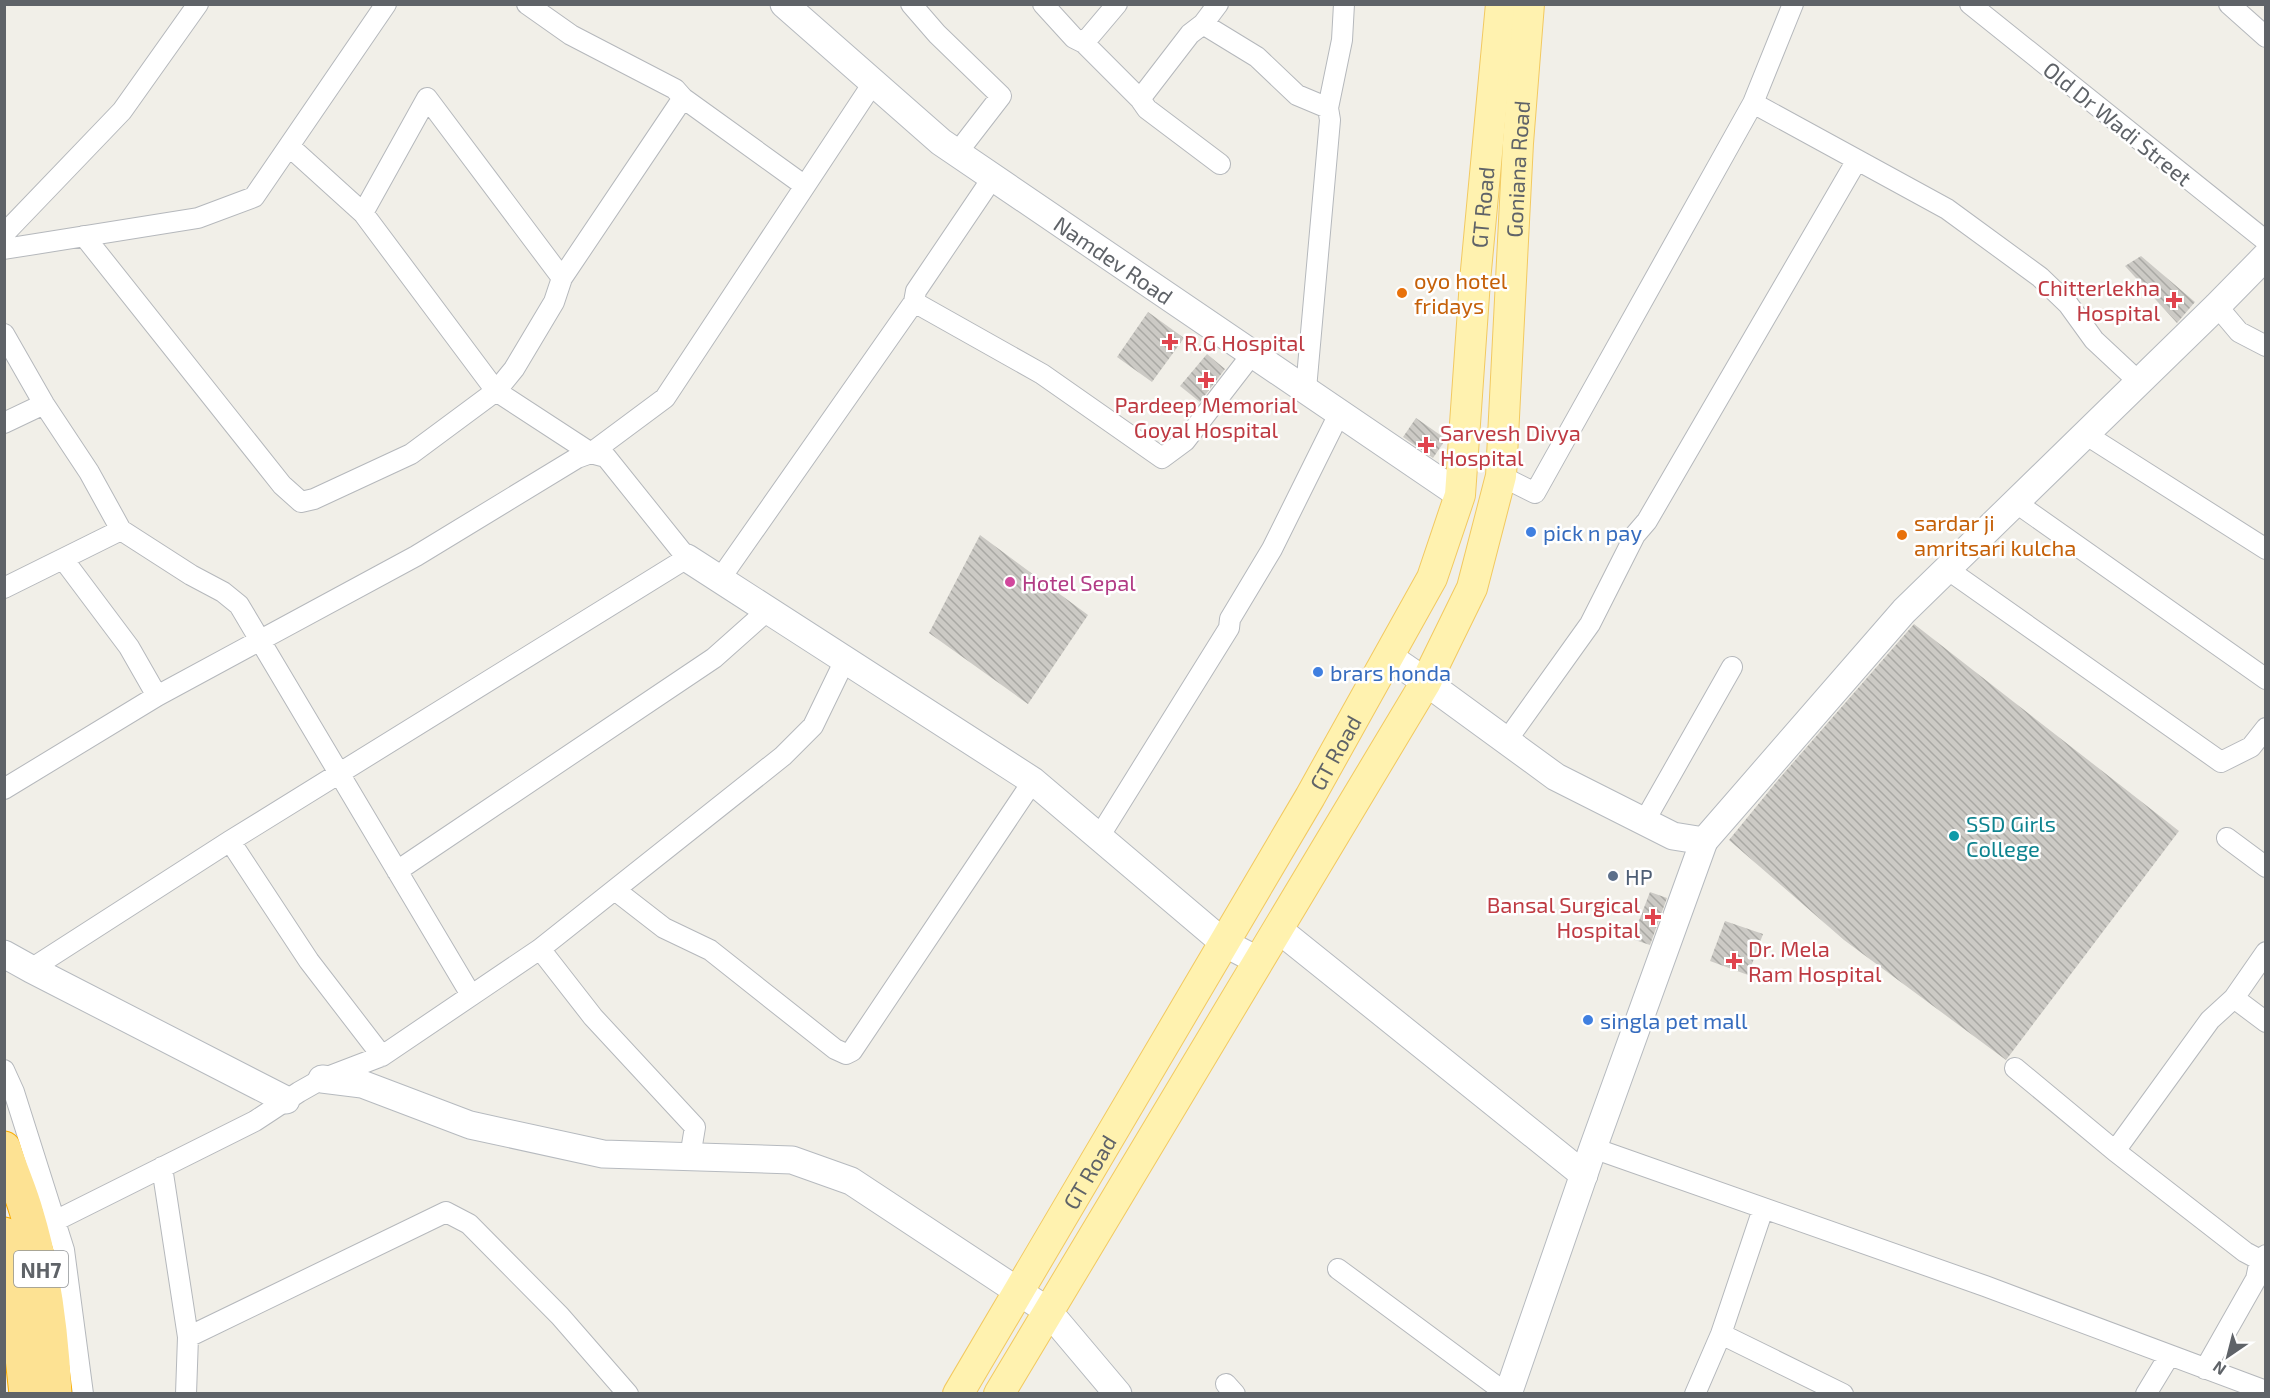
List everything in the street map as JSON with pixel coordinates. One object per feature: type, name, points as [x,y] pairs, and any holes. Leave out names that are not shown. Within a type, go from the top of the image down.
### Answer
[{"type":"highway","name":"NH7","points":[[4,1148],[27,1214],[43,1275],[56,1394]]},
{"type":"highway","name":"NH7","points":[[4,1234],[11,1257],[26,1394]]},
{"type":"main road","name":"GT Road","points":[[958,1394],[1310,797],[1432,578],[1460,495],[1475,281],[1501,4]]},
{"type":"main road","name":"Goniana Road","points":[[1426,682],[1472,588],[1501,476],[1518,143],[1529,4]]},
{"type":"main road","name":"GT Road","points":[[999,1394],[1426,682]]},
{"type":"street","points":[[4,234],[122,111],[198,4]]},
{"type":"street","points":[[4,249],[198,218],[254,197],[386,4]]},
{"type":"street","points":[[527,4],[571,35],[675,89],[683,98],[805,186]]},
{"type":"street","name":"Namdev Road","points":[[783,4],[941,142],[1460,495]]},
{"type":"street","points":[[911,4],[937,34],[1000,96],[957,153]]},
{"type":"street","points":[[1043,4],[1074,38],[1084,43],[1140,99],[1147,110],[1220,165]]},
{"type":"street","points":[[1084,43],[1117,4]]},
{"type":"street","points":[[1140,99],[1190,34],[1203,24],[1218,4]]},
{"type":"street","points":[[1306,389],[1330,120],[1328,108],[1342,40],[1344,4]]},
{"type":"street","points":[[1501,476],[1535,493],[1753,103],[1793,4]]},
{"type":"street","name":"Old Dr Wadi Street","points":[[1970,4],[2265,241]]},
{"type":"street","points":[[2229,4],[2265,37]]},
{"type":"street","points":[[1203,24],[1257,57],[1297,95],[1328,108]]},
{"type":"street","points":[[4,789],[157,696],[416,556],[577,458],[591,453],[665,398],[873,83]]},
{"type":"street","points":[[363,213],[427,98],[562,278]]},
{"type":"street","points":[[84,236],[282,485],[301,502],[314,499],[411,454],[496,391],[514,369],[554,302],[562,278],[683,98]]},
{"type":"street","points":[[1753,103],[1947,209],[2040,277],[2068,304],[2094,340],[2139,382]]},
{"type":"street","points":[[289,146],[363,213],[496,391],[591,453],[606,457],[687,558],[1033,781],[1224,943],[1259,961]]},
{"type":"street","points":[[1507,740],[1590,624],[1635,535],[1653,511],[1857,160]]},
{"type":"street","points":[[720,579],[914,302],[916,291],[993,177]]},
{"type":"street","points":[[1338,1269],[1508,1394],[1593,1148],[1704,841],[1904,611],[2217,306],[2265,256]]},
{"type":"street","points":[[914,302],[1042,374],[1162,458],[1185,441],[1253,353]]},
{"type":"street","points":[[2217,306],[2239,332],[2265,346]]},
{"type":"street","points":[[4,333],[44,404],[89,472],[121,530],[191,575],[231,597],[239,605],[471,994]]},
{"type":"street","points":[[4,423],[44,404]]},
{"type":"street","points":[[1099,837],[1229,628],[1230,619],[1272,549],[1340,412]]},
{"type":"street","points":[[2085,434],[2265,549]]},
{"type":"street","points":[[2015,502],[2265,679]]},
{"type":"street","points":[[4,588],[121,530]]},
{"type":"street","points":[[31,969],[230,841],[687,558]]},
{"type":"street","points":[[63,559],[129,647],[157,696]]},
{"type":"street","points":[[1947,569],[2221,762],[2251,747],[2265,728]]},
{"type":"street","points":[[397,871],[714,657],[768,610]]},
{"type":"street","points":[[1388,656],[1556,777],[1674,836],[1704,841]]},
{"type":"street","points":[[55,1221],[255,1121],[322,1079],[382,1056],[540,949],[791,748],[813,726],[845,660]]},
{"type":"street","points":[[1644,822],[1732,667]]},
{"type":"street","points":[[615,891],[664,928],[710,950],[835,1049],[846,1054],[852,1051],[1033,781]]},
{"type":"street","points":[[2227,838],[2265,867]]},
{"type":"street","points":[[230,841],[309,961],[382,1056]]},
{"type":"street","points":[[1278,929],[1584,1175]]},
{"type":"street","points":[[540,949],[593,1017],[695,1127],[690,1157]]},
{"type":"street","points":[[2115,1151],[2210,1020],[2234,998],[2265,952]]},
{"type":"street","points":[[4,954],[286,1100]]},
{"type":"street","points":[[2234,998],[2265,1022]]},
{"type":"street","points":[[2015,1068],[2115,1151],[2245,1252],[2263,1257],[2256,1279],[2205,1369]]},
{"type":"street","points":[[4,1070],[14,1092],[64,1250],[83,1394]]},
{"type":"street","points":[[322,1079],[362,1084],[471,1125],[603,1154],[792,1160],[851,1181],[1048,1311],[1118,1394]]},
{"type":"street","points":[[1593,1148],[1985,1286],[2265,1391]]},
{"type":"street","points":[[162,1167],[188,1337],[186,1394]]},
{"type":"street","points":[[1695,1394],[1721,1334],[1762,1209]]},
{"type":"street","points":[[188,1337],[446,1212],[469,1224],[560,1316],[628,1394]]},
{"type":"street","points":[[1721,1334],[1844,1394]]},
{"type":"street","points":[[2146,1394],[2169,1356]]},
{"type":"building","points":[[2141,256],[2195,302],[2177,323],[2125,266]]},
{"type":"building","points":[[1148,312],[1184,338],[1152,382],[1117,357]]},
{"type":"building","points":[[1207,354],[1225,369],[1200,402],[1180,386]]},
{"type":"building","points":[[1416,418],[1446,439],[1433,458],[1403,437]]},
{"type":"building","points":[[980,535],[1088,615],[1028,704],[929,633]]},
{"type":"building","name":"SSD Girls College","points":[[1914,624],[2179,831],[2006,1060],[1844,940],[1729,840],[1778,780]]},
{"type":"building","points":[[1650,892],[1667,898],[1650,945],[1632,939]]},
{"type":"building","points":[[1725,921],[1763,934],[1748,975],[1710,961]]},
{"type":"place","name":"oyo hotel fridays","points":[[1402,293]]},
{"type":"place","name":"Chitterlekha Hospital","points":[[2174,300]]},
{"type":"place","name":"R.G Hospital","points":[[1170,342]]},
{"type":"place","name":"Pardeep Memorial Goyal Hospital","points":[[1206,380]]},
{"type":"place","name":"Sarvesh Divya Hospital","points":[[1426,445]]},
{"type":"place","name":"pick n pay","points":[[1531,532]]},
{"type":"place","name":"sardar ji amritsari kulcha","points":[[1902,535]]},
{"type":"place","name":"Hotel Sepal","points":[[1010,582]]},
{"type":"place","name":"brars honda","points":[[1318,672]]},
{"type":"place","name":"SSD Girls College","points":[[1954,836]]},
{"type":"place","name":"HP","points":[[1613,876]]},
{"type":"place","name":"Bansal Surgical Hospital","points":[[1653,917]]},
{"type":"place","name":"Dr. Mela Ram Hospital","points":[[1734,961]]},
{"type":"place","name":"singla pet mall","points":[[1588,1020]]}]
